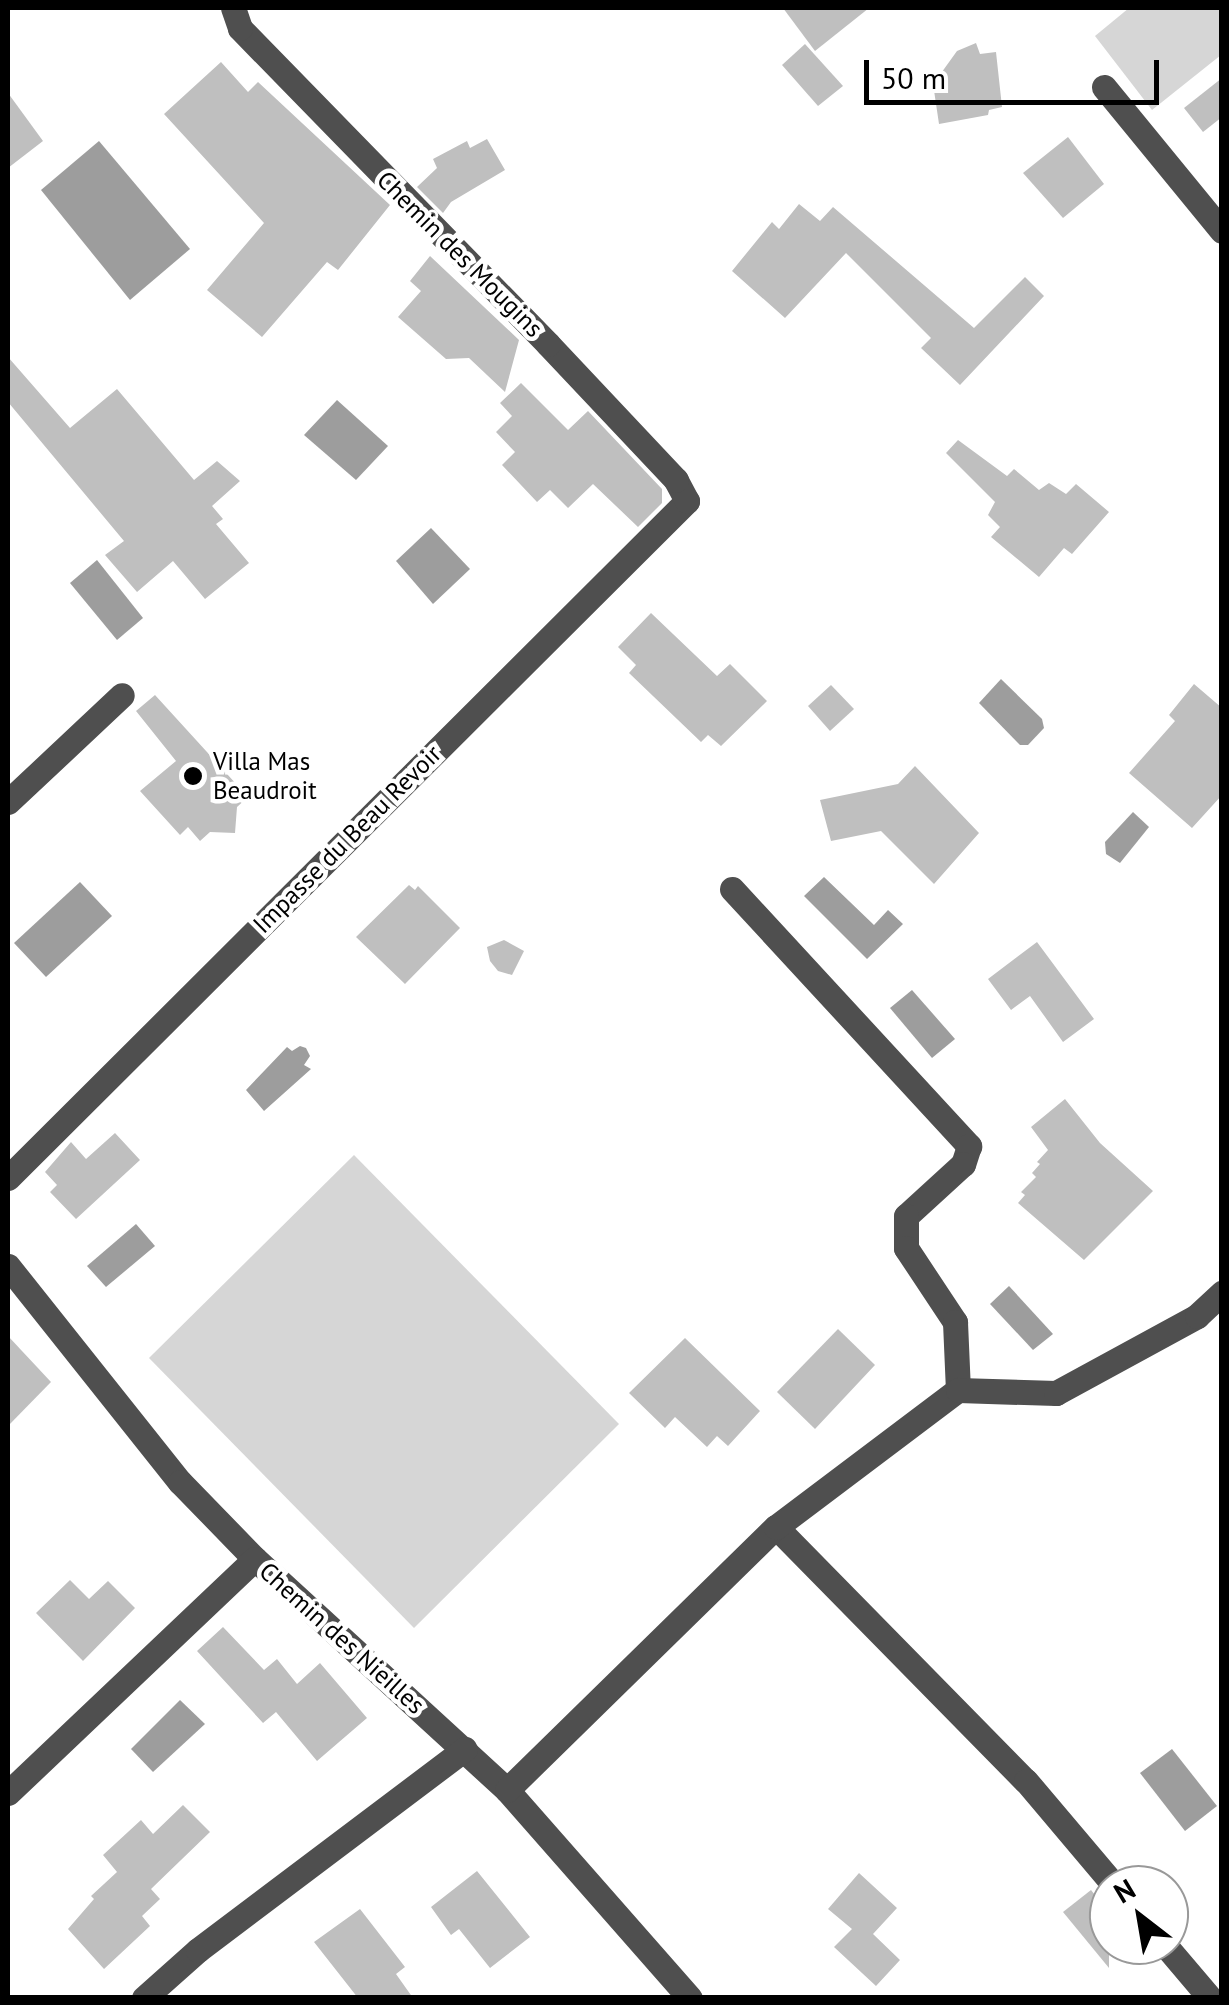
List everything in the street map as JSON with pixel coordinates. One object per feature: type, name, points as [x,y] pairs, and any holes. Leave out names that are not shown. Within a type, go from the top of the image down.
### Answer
[{"type":"street","name":"Chemin des Mougins","points":[[234,8],[240,28],[664,467],[687,501]]},
{"type":"street","points":[[1104,87],[1222,231]]},
{"type":"street","name":"Impasse du Beau Revoir","points":[[8,1178],[687,501]]},
{"type":"street","points":[[8,802],[122,695]]},
{"type":"street","points":[[732,888],[968,1146],[964,1164],[906,1216],[906,1248],[956,1322],[958,1390]]},
{"type":"street","name":"Chemin des Nieilles","points":[[8,1266],[180,1482],[255,1559],[508,1790],[690,1998]]},
{"type":"street","points":[[508,1790],[776,1528],[958,1390],[1056,1393],[1197,1316],[1222,1293]]},
{"type":"street","points":[[776,1528],[1026,1782],[1097,1865]]},
{"type":"street","points":[[8,1794],[255,1559]]},
{"type":"street","points":[[144,1998],[198,1950],[466,1749]]},
{"type":"street","points":[[1183,1965],[1213,1998],[1222,1992]]},
{"type":"shaded area","points":[[1129,8],[1221,8],[1221,55],[1152,110],[1095,36]]},
{"type":"shaded area","points":[[99,141],[190,249],[130,300],[41,190]]},
{"type":"shaded area","points":[[337,400],[388,446],[356,480],[304,435]]},
{"type":"shaded area","points":[[431,528],[470,569],[433,604],[396,561]]},
{"type":"shaded area","points":[[97,560],[143,618],[117,640],[70,583]]},
{"type":"shaded area","points":[[1001,679],[1042,719],[1044,728],[1028,745],[1020,745],[979,703]]},
{"type":"shaded area","points":[[1133,812],[1149,827],[1120,863],[1106,854],[1105,842]]},
{"type":"shaded area","points":[[824,877],[874,925],[888,910],[903,924],[867,959],[804,896]]},
{"type":"shaded area","points":[[80,882],[112,916],[46,977],[14,943]]},
{"type":"shaded area","points":[[912,990],[955,1039],[932,1058],[890,1008]]},
{"type":"shaded area","points":[[300,1046],[310,1056],[304,1065],[311,1069],[264,1111],[246,1090],[287,1047],[292,1051]]},
{"type":"shaded area","points":[[354,1155],[619,1424],[414,1628],[149,1358]]},
{"type":"shaded area","points":[[136,1224],[155,1246],[106,1287],[87,1266]]},
{"type":"shaded area","points":[[1009,1286],[1053,1334],[1033,1350],[990,1304]]},
{"type":"shaded area","points":[[180,1700],[205,1724],[153,1772],[131,1749]]},
{"type":"shaded area","points":[[1172,1749],[1217,1806],[1185,1831],[1140,1773]]},
{"type":"building","points":[[783,8],[869,8],[815,51]]},
{"type":"building","points":[[976,43],[980,54],[996,52],[1002,107],[989,110],[988,115],[939,124],[932,77],[939,76],[957,51]]},
{"type":"building","points":[[805,44],[843,86],[818,106],[782,65]]},
{"type":"building","points":[[221,62],[248,92],[258,82],[390,205],[338,270],[327,262],[262,337],[207,290],[264,223],[164,114]]},
{"type":"building","points":[[1222,78],[1222,117],[1203,132],[1184,108]]},
{"type":"building","points":[[8,93],[43,141],[8,168]]},
{"type":"building","points":[[1068,137],[1104,184],[1063,218],[1023,173]]},
{"type":"building","points":[[487,139],[505,170],[451,202],[443,213],[417,187],[437,168],[433,159],[467,141],[470,148]]},
{"type":"building","points":[[799,204],[820,221],[833,207],[974,328],[1025,277],[1044,296],[960,385],[921,348],[931,338],[846,253],[785,318],[732,271],[772,222],[779,229]]},
{"type":"building","points":[[430,256],[519,340],[505,392],[469,358],[446,359],[398,317],[421,291],[410,281]]},
{"type":"building","points":[[8,357],[70,428],[117,389],[194,480],[217,461],[240,481],[212,506],[223,519],[216,524],[249,563],[205,599],[173,561],[137,592],[105,555],[124,541],[8,402]]},
{"type":"building","points":[[521,383],[568,430],[588,411],[662,489],[662,503],[638,527],[593,484],[568,508],[550,490],[537,502],[502,465],[515,452],[496,432],[512,416],[500,403]]},
{"type":"building","points":[[958,440],[1007,476],[1014,469],[1039,490],[1049,483],[1066,494],[1076,484],[1109,512],[1072,554],[1064,548],[1039,577],[991,537],[1000,527],[988,515],[995,502],[946,453]]},
{"type":"building","points":[[651,613],[717,676],[730,664],[767,701],[721,746],[708,735],[701,742],[629,673],[636,665],[618,647]]},
{"type":"building","points":[[1194,684],[1222,708],[1222,795],[1192,828],[1129,773],[1175,721],[1169,715]]},
{"type":"building","points":[[831,685],[854,709],[830,731],[808,706]]},
{"type":"building","name":"Villa Mas Beaudroit","points":[[155,695],[248,797],[237,807],[235,833],[210,832],[200,841],[188,827],[180,835],[140,791],[176,761],[136,711]]},
{"type":"building","points":[[915,766],[979,833],[934,884],[881,831],[831,841],[820,800],[898,784]]},
{"type":"building","points":[[409,885],[415,890],[418,886],[460,928],[405,984],[356,937]]},
{"type":"building","points":[[504,940],[524,951],[512,975],[498,971],[490,961],[487,947]]},
{"type":"building","points":[[1037,942],[1094,1019],[1063,1042],[1030,996],[1011,1010],[988,979]]},
{"type":"building","points":[[1065,1099],[1100,1143],[1153,1191],[1084,1260],[1018,1203],[1025,1195],[1021,1192],[1036,1177],[1032,1173],[1040,1164],[1037,1162],[1048,1150],[1031,1127]]},
{"type":"building","points":[[115,1133],[140,1160],[76,1219],[50,1192],[57,1185],[45,1172],[71,1142],[86,1159]]},
{"type":"building","points":[[838,1329],[875,1365],[815,1429],[777,1392]]},
{"type":"building","points":[[8,1336],[51,1382],[8,1426]]},
{"type":"building","points":[[685,1338],[760,1411],[728,1446],[717,1436],[707,1447],[675,1417],[665,1428],[629,1393]]},
{"type":"building","points":[[70,1580],[89,1599],[108,1581],[135,1608],[83,1661],[36,1613]]},
{"type":"building","points":[[223,1627],[264,1670],[277,1659],[297,1684],[320,1663],[367,1718],[317,1761],[276,1712],[263,1723],[197,1651]]},
{"type":"building","points":[[183,1805],[210,1832],[151,1889],[160,1899],[142,1916],[150,1926],[104,1969],[68,1929],[94,1899],[91,1896],[117,1872],[103,1855],[141,1820],[153,1834]]},
{"type":"building","points":[[477,1871],[530,1937],[490,1968],[459,1929],[451,1935],[431,1907]]},
{"type":"building","points":[[859,1873],[897,1908],[873,1934],[900,1960],[876,1986],[834,1947],[852,1929],[828,1909]]},
{"type":"building","points":[[1089,1892],[1089,1944],[1063,1912]]},
{"type":"building","points":[[360,1909],[405,1967],[396,1974],[413,1998],[358,1998],[314,1942]]},
{"type":"place","name":"Villa Mas Beaudroit","points":[[193,776]]}]
